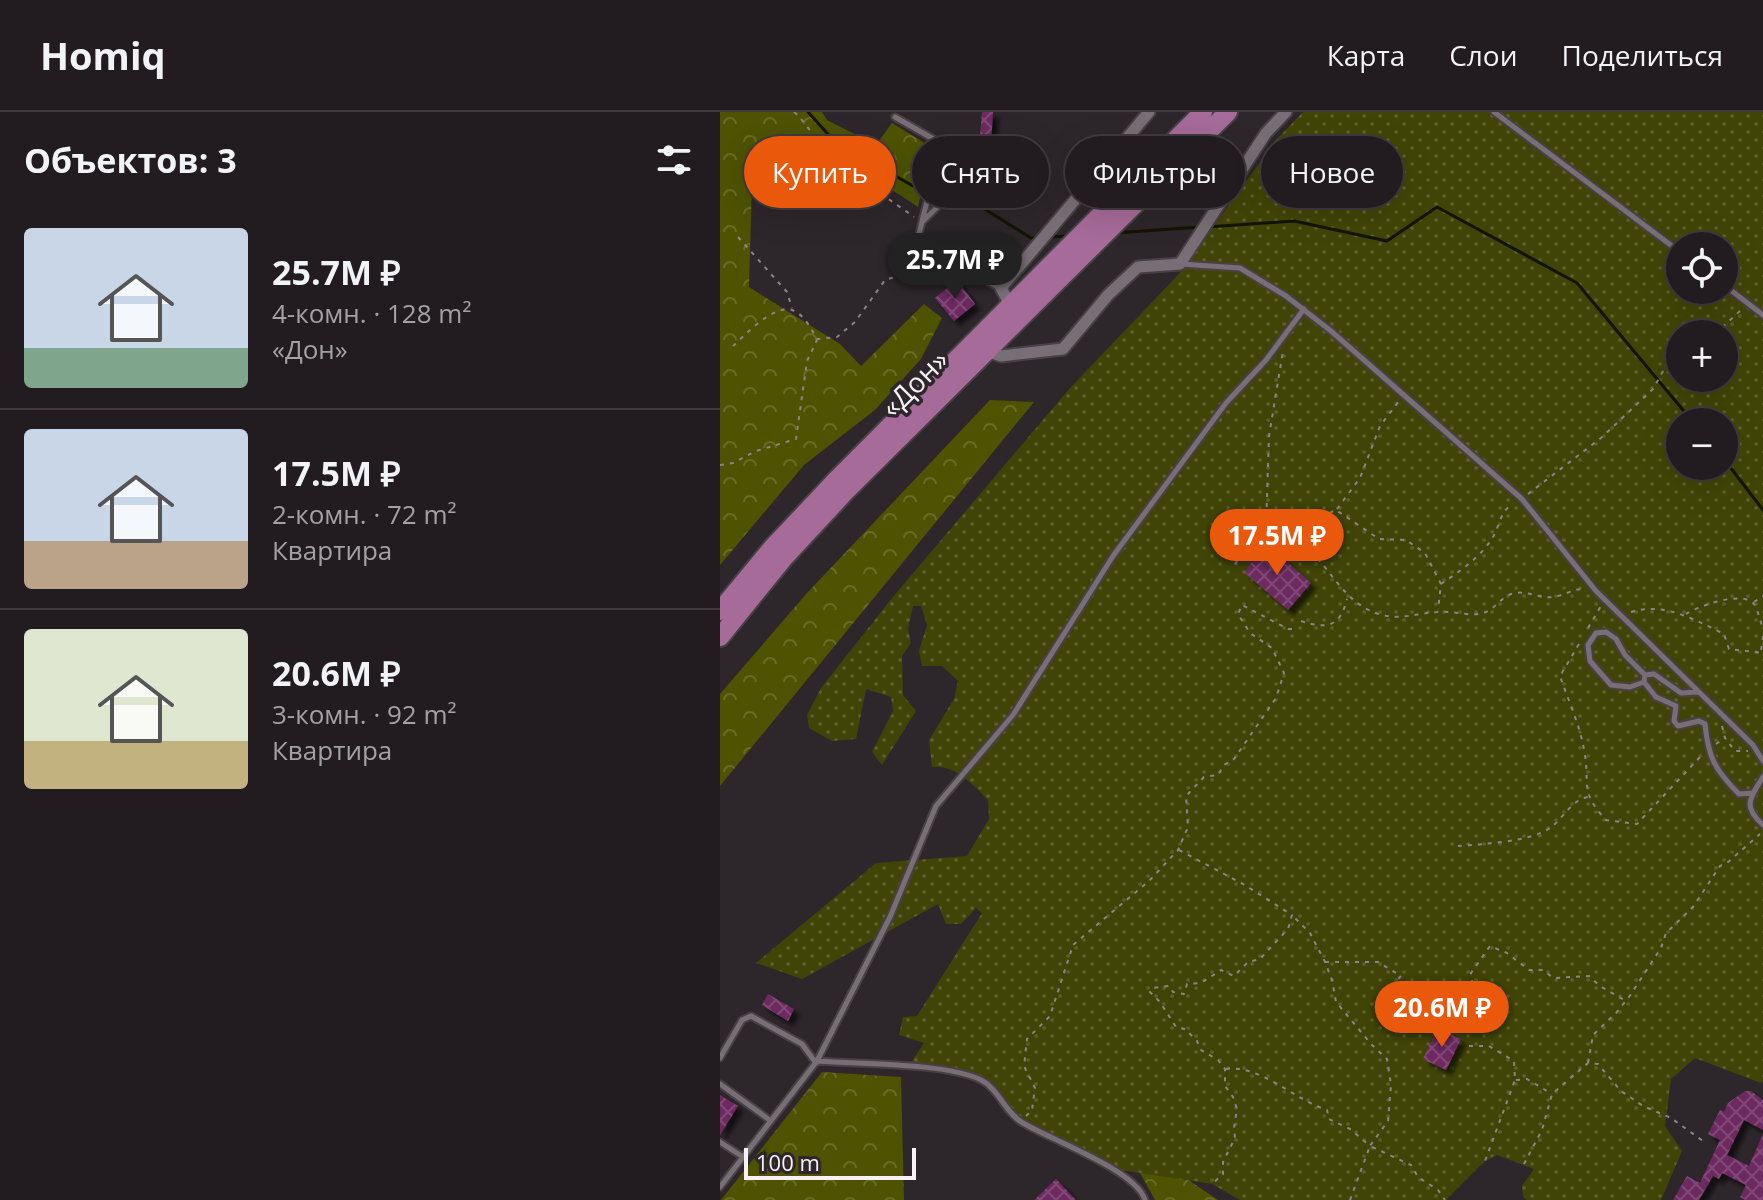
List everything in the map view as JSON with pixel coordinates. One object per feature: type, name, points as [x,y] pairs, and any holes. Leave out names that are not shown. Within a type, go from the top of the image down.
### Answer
[{"type":"highway","name":"«Дон»","points":[[720,611],[772,548],[838,478],[1203,112]]},
{"type":"highway","name":"«Дон»","points":[[720,637],[783,559],[847,490],[1228,112]]},
{"type":"street","points":[[1011,306],[1001,288],[1149,112]]},
{"type":"street","points":[[986,351],[1001,356],[1063,349],[1108,295],[1138,267],[1180,264],[1266,133],[1286,112]]},
{"type":"lane","points":[[1494,112],[1666,241]]},
{"type":"lane","points":[[895,117],[937,141],[941,147],[918,238],[925,254],[1001,288]]},
{"type":"lane","points":[[922,222],[936,208]]},
{"type":"lane","points":[[1180,264],[1240,268],[1304,309],[1522,499],[1596,591],[1720,713],[1763,761]]},
{"type":"lane","points":[[1738,296],[1763,315]]},
{"type":"lane","points":[[720,1187],[817,1062],[890,917],[936,806],[1013,715],[1113,556],[1226,403],[1266,360],[1304,309]]},
{"type":"lane","points":[[1644,682],[1630,687],[1611,685],[1590,661],[1588,645],[1596,633],[1606,632],[1616,639],[1625,655],[1645,675]]},
{"type":"lane","points":[[1645,675],[1654,674],[1681,693],[1698,692]]},
{"type":"lane","points":[[1645,675],[1644,682],[1656,697],[1676,706],[1674,721],[1678,726],[1699,721],[1705,724],[1707,750],[1724,779],[1739,794],[1753,793]]},
{"type":"lane","points":[[1762,824],[1750,811],[1749,803],[1763,777]]},
{"type":"lane","points":[[720,1058],[742,1020],[751,1016],[802,1044],[817,1062],[944,1070],[983,1080],[1019,1122],[1114,1169],[1142,1192],[1145,1200]]},
{"type":"lane","points":[[720,1084],[771,1121]]},
{"type":"lane","points":[[720,1142],[743,1157]]},
{"type":"path","points":[[794,112],[831,157],[922,222]]},
{"type":"path","points":[[738,237],[787,292],[792,310]]},
{"type":"path","points":[[817,339],[837,337],[855,322],[885,280],[940,263]]},
{"type":"path","points":[[1729,320],[1750,305]]},
{"type":"path","points":[[733,346],[764,318],[782,309],[792,310],[803,318],[817,339]]},
{"type":"path","points":[[1266,528],[1269,436],[1284,356],[1283,336]]},
{"type":"path","points":[[720,465],[796,439],[807,361],[817,339]]},
{"type":"path","points":[[1441,584],[1472,563],[1493,537],[1505,508],[1522,499],[1601,438],[1653,389],[1666,366]]},
{"type":"path","points":[[1300,542],[1322,516],[1336,510],[1360,478],[1380,426],[1404,395]]},
{"type":"path","points":[[1336,510],[1379,539],[1406,540],[1425,553],[1441,584],[1438,611]]},
{"type":"path","points":[[1266,528],[1300,542],[1324,566],[1348,598],[1381,615],[1405,618],[1438,611],[1474,615],[1489,611],[1509,594],[1529,592],[1556,597],[1578,589],[1596,591]]},
{"type":"path","points":[[1235,564],[1255,534],[1266,528]]},
{"type":"path","points":[[1753,603],[1763,596]]},
{"type":"path","points":[[1301,621],[1321,627],[1333,623],[1344,611],[1348,598]]},
{"type":"path","points":[[1685,615],[1710,602],[1746,598],[1753,603],[1763,628]]},
{"type":"path","points":[[1605,600],[1560,676],[1585,751],[1584,774],[1591,804],[1606,820],[1637,824],[1691,764],[1725,738]]},
{"type":"path","points":[[1019,1122],[1032,1110],[1035,1088],[1024,1066],[1027,1039],[1050,1016],[1073,945],[1149,881],[1178,850],[1188,827],[1186,796],[1204,777],[1218,775],[1224,765],[1234,759],[1276,698],[1284,673],[1272,648],[1250,633],[1238,614],[1242,605],[1288,629],[1297,629]]},
{"type":"path","points":[[1619,615],[1649,606],[1685,615],[1724,634],[1729,649],[1762,651],[1763,636]]},
{"type":"path","points":[[1720,713],[1725,738],[1735,751],[1757,751]]},
{"type":"path","points":[[1458,846],[1507,841],[1548,830],[1580,798],[1589,796]]},
{"type":"path","points":[[1524,1164],[1542,1130],[1552,1094],[1588,1063],[1593,1035],[1626,1001],[1661,948],[1666,933],[1693,907],[1720,866],[1760,834],[1762,824]]},
{"type":"path","points":[[1178,850],[1243,884],[1292,915],[1310,933],[1325,962],[1336,1002],[1387,1059],[1391,1085],[1388,1121],[1370,1146],[1350,1200]]},
{"type":"path","points":[[1212,1184],[1223,1174],[1223,1162],[1235,1138],[1237,1109],[1225,1086],[1225,1069],[1218,1060],[1201,1050],[1185,1029],[1176,1027],[1150,992],[1152,988],[1169,986],[1173,992],[1184,994],[1187,984],[1201,983],[1221,970],[1234,976],[1248,962],[1260,959],[1288,929],[1292,915]]},
{"type":"path","points":[[1325,962],[1378,962],[1401,976],[1401,982],[1415,1000],[1435,1005],[1441,1014],[1453,1015],[1461,1007],[1473,1004],[1469,999],[1473,988],[1471,973],[1490,946],[1507,953],[1529,970],[1542,970],[1554,978],[1589,976],[1626,1001]]},
{"type":"path","points":[[1469,1046],[1489,1046],[1514,1061],[1515,1080],[1485,1161]]},
{"type":"path","points":[[1588,1063],[1598,1064],[1621,1091],[1643,1106],[1671,1118],[1703,1141]]},
{"type":"path","points":[[1225,1069],[1238,1067],[1327,1110],[1329,1119],[1350,1129],[1370,1146],[1411,1165],[1418,1177],[1438,1190],[1445,1200]]},
{"type":"path","points":[[1515,1080],[1527,1079],[1552,1094]]},
{"type":"green space","points":[[720,112],[822,112],[827,120],[858,136],[744,136],[744,208],[751,208],[749,287],[840,344],[861,366],[924,304],[942,318],[921,359],[875,410],[804,465],[720,565]]},
{"type":"green space","points":[[1303,112],[1763,112],[1763,1081],[1761,1083],[1695,1058],[1671,1079],[1665,1126],[1682,1151],[1661,1200],[1527,1200],[1523,1197],[1522,1186],[1534,1169],[1497,1155],[1485,1161],[1446,1200],[1240,1200],[1212,1184],[1114,1169],[1019,1122],[982,1080],[944,1070],[908,1067],[924,1043],[899,1035],[903,1017],[917,1016],[982,913],[976,908],[961,924],[946,924],[938,904],[802,979],[756,963],[876,863],[967,856],[989,819],[988,800],[956,772],[932,767],[929,740],[954,699],[958,681],[942,666],[922,666],[919,651],[927,625],[921,606],[913,606],[908,629],[911,643],[902,656],[903,695],[916,711],[882,765],[872,752],[893,711],[891,697],[866,689],[856,739],[832,741],[809,728],[807,715],[821,688],[892,598],[1070,388],[1178,275],[1227,208],[1245,208],[1245,183],[1261,161],[1261,208],[1403,208],[1403,136],[1280,136]]},
{"type":"green space","points":[[892,123],[913,136],[912,203],[896,192],[896,136],[883,136]]},
{"type":"green space","points":[[990,400],[1034,402],[720,786],[720,694],[807,593]]},
{"type":"green space","points":[[822,1072],[901,1077],[904,1200],[721,1200]]},
{"type":"green space","points":[[1139,1171],[1181,1175],[1218,1200],[1155,1200]]},
{"type":"building","points":[[982,112],[993,112],[992,136],[980,136]]},
{"type":"building","points":[[957,280],[975,304],[954,321],[935,298]]},
{"type":"building","points":[[1267,544],[1311,583],[1288,610],[1244,572]]},
{"type":"building","points":[[768,994],[794,1009],[788,1021],[762,1005]]},
{"type":"building","points":[[1437,1029],[1461,1039],[1446,1070],[1423,1059]]},
{"type":"building","points":[[1745,1091],[1751,1091],[1763,1100],[1763,1130],[1744,1120],[1727,1155],[1749,1166],[1763,1134],[1763,1200],[1740,1197],[1746,1185],[1722,1173],[1719,1179],[1713,1176],[1699,1200],[1673,1200],[1687,1176],[1700,1183],[1720,1140],[1708,1134],[1720,1110],[1724,1112],[1728,1103]]},
{"type":"building","points":[[720,1095],[738,1106],[720,1135]]},
{"type":"building","points":[[1056,1179],[1076,1200],[1034,1200]]},
{"type":"waterway","points":[[808,112],[835,142],[915,187],[935,184],[951,188],[1031,238],[1040,238]]},
{"type":"waterway","points":[[1207,227],[1294,221],[1387,241],[1437,207],[1577,283],[1681,408]]},
{"type":"waterway","points":[[1115,233],[1200,227]]},
{"type":"waterway","points":[[1047,237],[1068,236]]},
{"type":"waterway","points":[[1738,477],[1763,510]]}]
